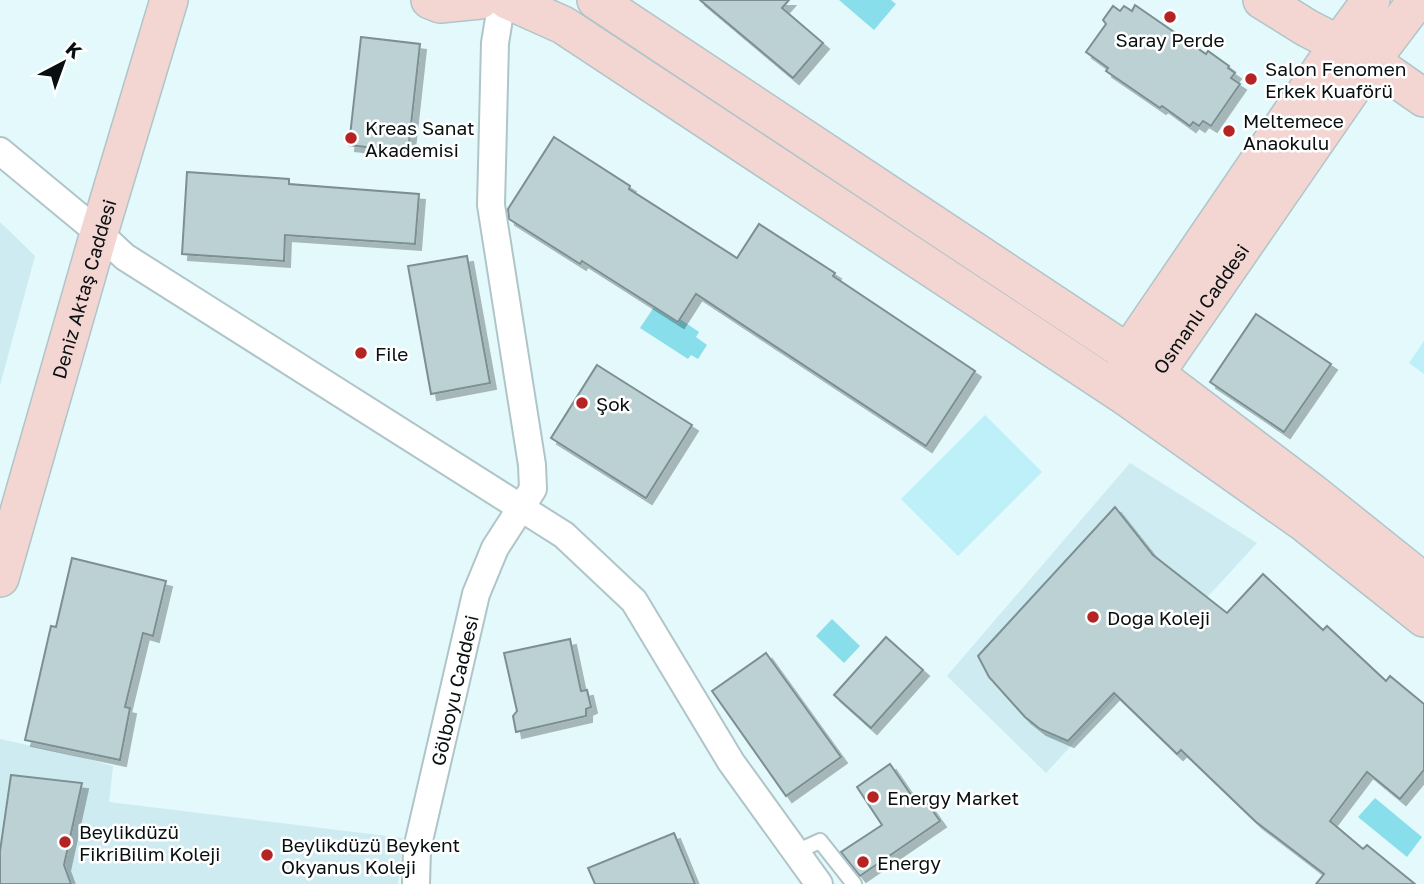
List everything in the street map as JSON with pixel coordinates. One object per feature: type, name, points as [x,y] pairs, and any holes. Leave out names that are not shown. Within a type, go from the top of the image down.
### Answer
[{"type":"street","name":"Deniz Aktaş Caddesi","points":[[1,572],[169,0]]},
{"type":"street","points":[[430,0],[440,4],[480,0]]},
{"type":"street","points":[[505,0],[563,25],[1122,394],[1306,524],[1424,618]]},
{"type":"street","name":"Gölboyu Caddesi","points":[[416,884],[417,849],[475,594],[495,548],[533,489],[532,465],[491,205],[495,43],[505,0]]},
{"type":"street","points":[[596,0],[1142,364],[1273,462],[1424,582]]},
{"type":"street","points":[[1262,0],[1338,45],[1371,61],[1424,97]]},
{"type":"street","name":"Osmanlı Caddesi","points":[[1122,394],[1338,45],[1370,0]]},
{"type":"street","name":"Osmanlı Caddesi","points":[[1142,364],[1417,0]]},
{"type":"street","points":[[0,151],[125,257],[564,535],[634,601],[731,762],[819,884]]},
{"type":"lane","points":[[796,852],[820,841],[854,884]]},
{"type":"shaded area","points":[[839,0],[891,0],[896,4],[874,30]]},
{"type":"shaded area","points":[[0,222],[35,256],[0,385]]},
{"type":"shaded area","points":[[654,307],[677,322],[680,319],[699,332],[696,337],[707,345],[698,359],[691,355],[688,359],[640,328]]},
{"type":"shaded area","points":[[1424,341],[1424,374],[1409,363]]},
{"type":"shaded area","points":[[985,415],[1042,472],[958,556],[901,499]]},
{"type":"shaded area","name":"Doğa Koleji","points":[[1130,463],[1257,543],[1046,773],[947,676]]},
{"type":"shaded area","points":[[832,619],[860,646],[844,663],[816,636]]},
{"type":"shaded area","points":[[0,739],[113,766],[109,802],[403,838],[398,884],[0,884]]},
{"type":"shaded area","points":[[1375,798],[1422,837],[1407,857],[1358,817]]},
{"type":"building","points":[[700,0],[789,0],[782,8],[823,43],[793,78]]},
{"type":"building","points":[[1135,5],[1206,54],[1208,51],[1235,73],[1231,78],[1240,84],[1211,126],[1203,121],[1199,126],[1193,122],[1190,126],[1106,71],[1108,68],[1086,52],[1106,24],[1103,20],[1113,6],[1120,11],[1124,6],[1132,11]]},
{"type":"building","points":[[361,37],[420,44],[408,152],[349,145]]},
{"type":"building","points":[[554,137],[737,258],[759,224],[835,273],[833,276],[975,371],[926,446],[696,294],[678,322],[582,261],[580,264],[509,219],[508,209]]},
{"type":"building","points":[[187,172],[289,179],[289,184],[419,194],[415,244],[285,235],[284,261],[182,254]]},
{"type":"building","points":[[467,256],[490,383],[431,394],[408,266]]},
{"type":"building","points":[[1256,314],[1331,364],[1284,432],[1210,382]]},
{"type":"building","points":[[597,365],[692,425],[646,498],[551,438]]},
{"type":"building","points":[[1115,507],[1153,555],[1227,613],[1263,574],[1323,630],[1327,626],[1386,681],[1390,676],[1424,704],[1424,770],[1400,799],[1367,772],[1330,821],[1363,849],[1367,845],[1415,884],[1316,884],[1324,874],[1256,822],[1181,750],[1177,754],[1114,693],[1068,741],[1040,729],[1025,717],[989,677],[978,656]]},
{"type":"building","points":[[72,558],[166,581],[153,636],[143,633],[125,707],[130,708],[120,760],[25,740],[51,626],[56,627]]},
{"type":"building","points":[[886,637],[923,670],[871,728],[834,695]]},
{"type":"building","points":[[570,639],[581,691],[587,690],[591,707],[586,709],[586,716],[516,732],[513,716],[517,711],[504,653]]},
{"type":"building","points":[[766,653],[841,757],[786,796],[712,691]]},
{"type":"building","points":[[890,764],[916,802],[923,797],[940,821],[860,876],[841,852],[882,825],[857,787]]},
{"type":"building","points":[[11,775],[82,783],[64,865],[71,884],[0,884],[0,851]]},
{"type":"building","points":[[674,833],[695,884],[595,884],[588,868]]},
{"type":"place","name":"Saray Perde","points":[[1170,17]]},
{"type":"place","name":"Salon Fenomen Erkek Kuaförü","points":[[1251,79]]},
{"type":"place","name":"Meltemece Anaokulu","points":[[1229,131]]},
{"type":"place","name":"Kreas Sanat Akademisi","points":[[351,138]]},
{"type":"place","name":"File","points":[[361,353]]},
{"type":"place","name":"Şok","points":[[582,403]]},
{"type":"place","name":"Doğa Koleji","points":[[1093,617]]},
{"type":"place","name":"Energy Market","points":[[873,797]]},
{"type":"place","name":"Beylikdüzü FikriBilim Koleji","points":[[65,842]]},
{"type":"place","name":"Beylikdüzü Beykent Okyanus Koleji","points":[[267,855]]},
{"type":"place","name":"Energy","points":[[863,862]]}]
